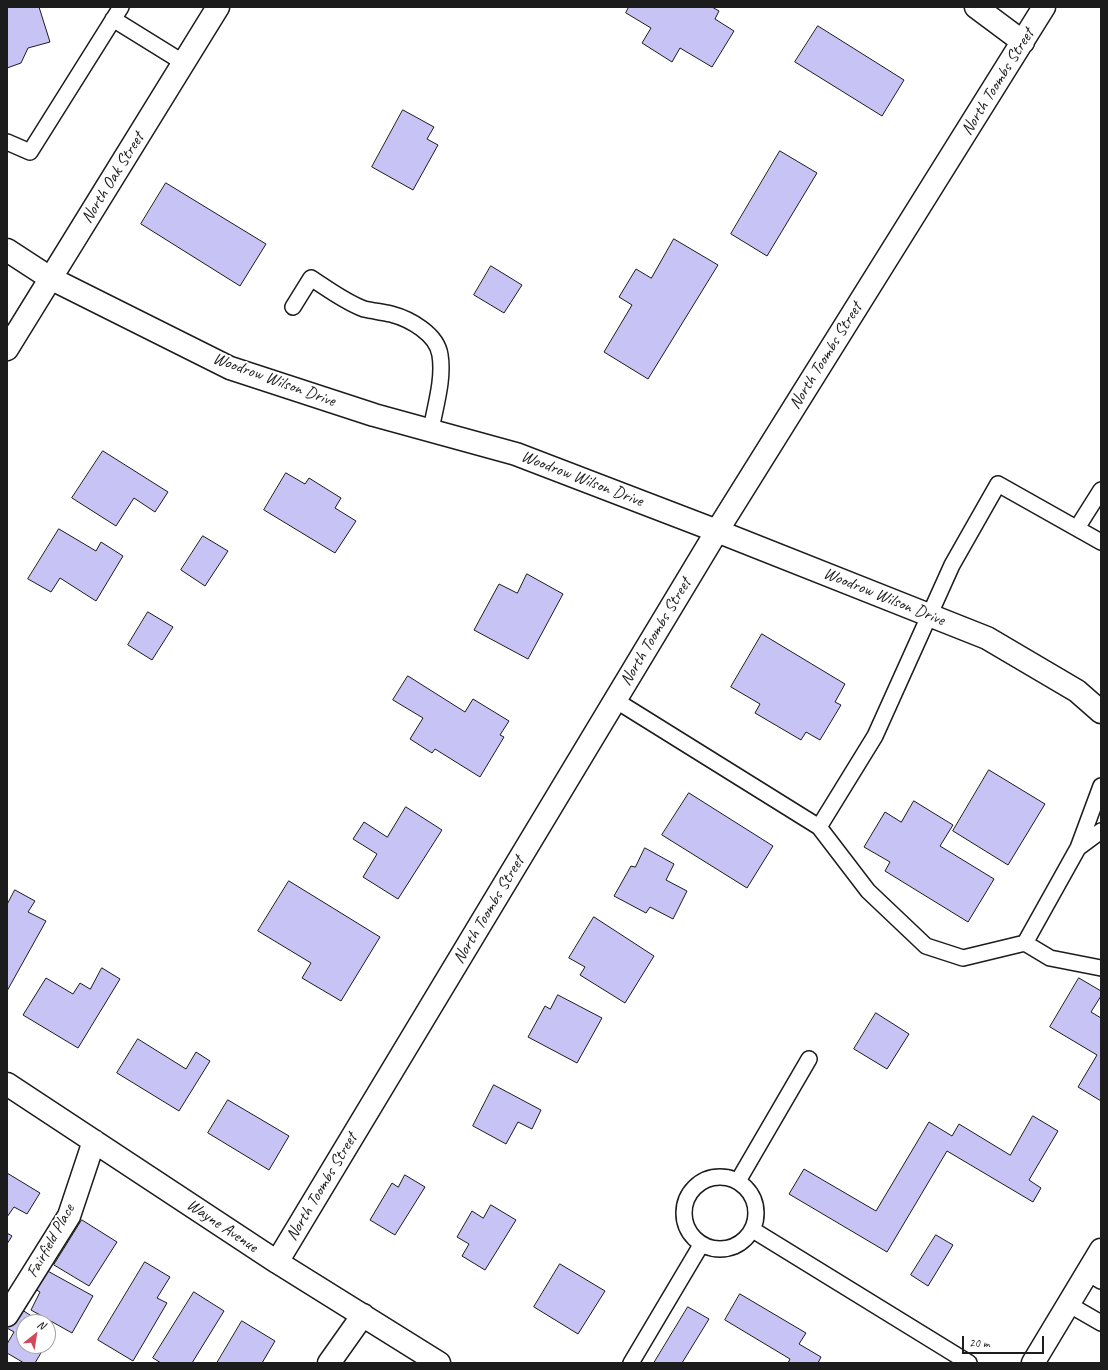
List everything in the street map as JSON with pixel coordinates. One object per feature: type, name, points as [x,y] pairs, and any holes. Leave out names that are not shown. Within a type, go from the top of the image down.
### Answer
[{"type":"street","name":"North Oak Street","points":[[7,349],[218,7]]},
{"type":"street","points":[[976,7],[1022,42]]},
{"type":"street","name":"North Toombs Street","points":[[277,1262],[717,531],[1044,7]]},
{"type":"street","name":"Woodrow Wilson Drive","points":[[7,250],[50,278],[230,368],[374,415],[516,454],[717,531],[928,616],[987,638],[1076,691],[1101,712]]},
{"type":"street","name":"Wayne Avenue","points":[[7,1084],[277,1262],[363,1314],[439,1363]]},
{"type":"street","name":"Fairfield Place","points":[[7,1315],[69,1216],[94,1141]]},
{"type":"street","points":[[1033,1363],[1068,1304],[1094,1277],[1101,1250]]},
{"type":"street","points":[[329,1363],[363,1314]]},
{"type":"lane","points":[[7,142],[30,152],[117,13],[184,63]]},
{"type":"lane","points":[[293,307],[311,278],[364,309],[393,315],[411,322],[424,331],[435,343],[440,353],[442,369],[431,430]]},
{"type":"lane","points":[[820,827],[875,736],[952,565],[998,484],[1101,542]]},
{"type":"lane","points":[[1077,528],[1101,490]]},
{"type":"lane","points":[[615,700],[820,827],[868,891],[926,946],[963,958],[1025,943],[1050,958],[1101,967]]},
{"type":"lane","points":[[1025,943],[1078,848],[1101,786]]},
{"type":"lane","points":[[1078,848],[1101,831]]},
{"type":"lane","points":[[738,1181],[809,1059]]},
{"type":"lane","points":[[724,1176],[738,1181],[749,1190],[755,1203],[756,1216],[752,1230],[743,1241],[730,1248],[715,1249],[701,1244],[690,1235],[684,1222],[683,1208],[687,1194],[697,1183],[710,1177],[724,1176]]},
{"type":"lane","points":[[752,1230],[970,1363]]},
{"type":"lane","points":[[631,1363],[701,1244]]},
{"type":"lane","points":[[1068,1304],[1101,1323]]},
{"type":"building","points":[[7,7],[39,7],[50,42],[28,48],[21,63],[7,68]]},
{"type":"building","points":[[629,7],[712,7],[719,11],[715,19],[734,31],[712,67],[680,48],[672,62],[642,43],[651,28],[626,13]]},
{"type":"building","points":[[818,26],[904,80],[882,116],[795,62]]},
{"type":"building","points":[[403,110],[434,127],[427,139],[438,145],[413,190],[372,167]]},
{"type":"building","points":[[780,151],[817,173],[767,256],[731,234]]},
{"type":"building","points":[[166,183],[266,244],[240,286],[141,224]]},
{"type":"building","points":[[674,239],[718,265],[648,379],[604,352],[632,305],[619,297],[636,269],[651,278]]},
{"type":"building","points":[[491,266],[522,285],[504,313],[474,295]]},
{"type":"building","points":[[103,451],[168,492],[155,512],[134,498],[116,526],[72,498]]},
{"type":"building","points":[[286,473],[305,484],[309,478],[341,498],[335,508],[356,521],[335,553],[264,510]]},
{"type":"building","points":[[59,529],[96,551],[101,542],[123,556],[96,601],[60,578],[51,592],[28,579]]},
{"type":"building","points":[[203,536],[228,551],[205,586],[181,570]]},
{"type":"building","points":[[527,574],[563,594],[528,659],[474,630],[499,584],[517,593]]},
{"type":"building","points":[[148,612],[173,627],[152,660],[128,645]]},
{"type":"building","points":[[762,634],[845,684],[835,702],[841,705],[820,740],[806,732],[801,740],[755,713],[760,704],[731,687]]},
{"type":"building","points":[[408,676],[465,712],[473,699],[509,721],[500,735],[504,737],[480,777],[435,749],[432,753],[410,739],[423,718],[393,700]]},
{"type":"building","points":[[989,770],[1045,804],[1008,865],[953,831]]},
{"type":"building","points":[[689,793],[773,846],[747,888],[662,835]]},
{"type":"building","points":[[914,801],[953,825],[940,846],[994,879],[968,922],[885,871],[890,862],[864,847],[885,812],[901,822]]},
{"type":"building","points":[[406,807],[442,830],[398,899],[363,877],[377,854],[353,839],[364,822],[387,837]]},
{"type":"building","points":[[645,848],[674,864],[666,880],[687,891],[673,919],[650,907],[646,913],[614,896],[631,866],[635,867]]},
{"type":"building","points":[[289,881],[380,937],[341,1001],[302,978],[311,963],[258,931]]},
{"type":"building","points":[[15,890],[35,901],[28,912],[46,921],[7,991],[7,905]]},
{"type":"building","points":[[594,917],[654,956],[625,1003],[580,975],[585,967],[569,958]]},
{"type":"building","points":[[102,968],[120,979],[78,1048],[23,1015],[46,978],[73,994],[80,983],[90,989]]},
{"type":"building","points":[[1079,978],[1101,991],[1101,996],[1091,1012],[1101,1018],[1101,1101],[1078,1087],[1097,1055],[1050,1027]]},
{"type":"building","points":[[558,995],[602,1018],[577,1063],[528,1037],[545,1006],[550,1009]]},
{"type":"building","points":[[876,1013],[909,1034],[887,1069],[854,1049]]},
{"type":"building","points":[[138,1039],[186,1069],[196,1052],[210,1061],[179,1111],[117,1073]]},
{"type":"building","points":[[494,1085],[541,1110],[532,1129],[518,1122],[506,1144],[473,1126]]},
{"type":"building","points":[[228,1100],[289,1136],[269,1170],[208,1133]]},
{"type":"building","points":[[1033,1116],[1058,1131],[1029,1180],[1041,1188],[1033,1202],[947,1151],[887,1252],[789,1194],[804,1169],[876,1211],[929,1122],[952,1136],[959,1124],[1010,1155]]},
{"type":"building","points":[[7,1173],[40,1193],[27,1214],[14,1207],[7,1217]]},
{"type":"building","points":[[405,1175],[425,1187],[395,1235],[370,1220],[392,1183],[398,1187]]},
{"type":"building","points":[[491,1205],[516,1220],[485,1270],[462,1256],[469,1244],[457,1237],[472,1211],[483,1218]]},
{"type":"building","points":[[82,1220],[117,1242],[89,1286],[54,1265]]},
{"type":"building","points":[[7,1233],[12,1236],[7,1244]]},
{"type":"building","points":[[936,1235],[953,1245],[928,1286],[911,1275]]},
{"type":"building","points":[[145,1262],[170,1277],[157,1298],[167,1303],[133,1361],[98,1340]]},
{"type":"building","points":[[560,1264],[605,1291],[578,1334],[534,1307]]},
{"type":"building","points":[[44,1269],[93,1296],[72,1333],[56,1324],[56,1314],[38,1314],[31,1310],[40,1292],[33,1288]]},
{"type":"building","points":[[194,1292],[224,1311],[192,1363],[161,1363],[153,1358]]},
{"type":"building","points":[[740,1294],[806,1333],[799,1344],[821,1357],[818,1363],[788,1363],[790,1359],[725,1320]]},
{"type":"building","points":[[688,1307],[709,1319],[682,1363],[654,1363]]},
{"type":"building","points":[[19,1308],[28,1314],[16,1314],[16,1354],[40,1354],[35,1363],[24,1363],[7,1353],[7,1344],[14,1332],[7,1328]]},
{"type":"building","points":[[242,1321],[275,1341],[262,1363],[217,1363]]}]
